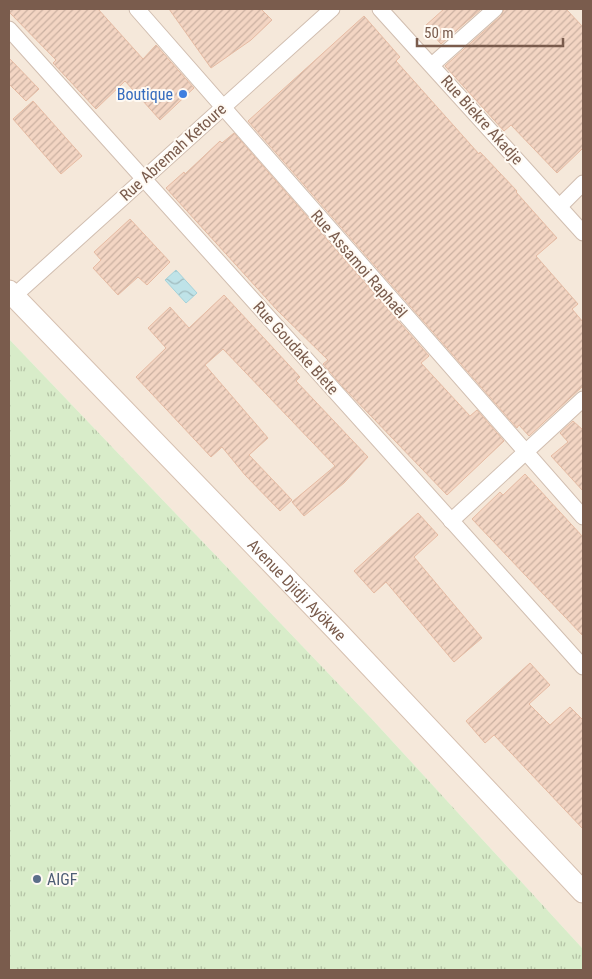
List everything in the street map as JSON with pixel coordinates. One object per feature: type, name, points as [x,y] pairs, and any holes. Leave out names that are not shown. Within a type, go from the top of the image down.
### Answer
[{"type":"street","name":"Rue Assamoi Raphaël","points":[[137,9],[525,454],[583,517]]},
{"type":"street","name":"Rue Abremah Ketoure","points":[[11,294],[144,179],[332,9]]},
{"type":"street","name":"Rue Biekre Akadje","points":[[380,9],[583,233]]},
{"type":"street","points":[[432,65],[495,9]]},
{"type":"street","name":"Rue Goudake Blete","points":[[9,29],[451,521],[581,661]]},
{"type":"street","points":[[560,206],[583,183]]},
{"type":"street","name":"Avenue Djidji Ayökwe","points":[[11,294],[337,631],[583,892]]},
{"type":"street","points":[[451,521],[583,399]]},
{"type":"shaded area","points":[[9,9],[583,9],[583,949],[371,718],[9,339]]},
{"type":"green space","points":[[9,339],[371,718],[583,949],[583,970],[9,970]]},
{"type":"water","points":[[176,270],[197,293],[186,303],[165,280]]},
{"type":"building","points":[[9,9],[98,9],[143,59],[156,45],[194,88],[160,120],[125,81],[96,109],[53,63],[56,60],[9,12]]},
{"type":"building","points":[[169,9],[261,9],[272,20],[251,40],[211,68]]},
{"type":"building","points":[[444,9],[481,9],[441,44],[425,26]]},
{"type":"building","points":[[504,9],[566,9],[583,27],[583,148],[557,173],[511,125],[504,131],[445,66],[501,16]]},
{"type":"building","points":[[364,16],[400,57],[396,61],[479,154],[480,152],[517,191],[557,238],[536,256],[578,304],[572,309],[583,322],[583,386],[529,436],[519,425],[517,428],[248,121]]},
{"type":"building","points":[[9,58],[39,89],[26,101],[9,84]]},
{"type":"building","points":[[33,101],[82,156],[61,174],[13,119]]},
{"type":"building","points":[[234,133],[429,356],[421,363],[470,416],[477,410],[504,441],[447,495],[345,389],[323,364],[328,360],[277,310],[166,188],[184,172],[185,174],[220,141],[222,143]]},
{"type":"building","points":[[130,219],[170,262],[147,285],[138,277],[118,295],[93,268],[101,260],[94,252]]},
{"type":"building","points":[[224,295],[300,377],[296,381],[368,457],[344,483],[304,516],[292,502],[335,466],[223,349],[205,365],[268,438],[249,455],[292,500],[280,511],[245,475],[222,447],[211,457],[136,377],[166,348],[148,328],[170,307],[189,328]]},
{"type":"building","points":[[573,421],[583,430],[583,491],[551,456],[568,442],[560,433]]},
{"type":"building","points":[[525,474],[583,537],[583,636],[472,519],[500,492],[503,495]]},
{"type":"building","points":[[418,513],[438,535],[414,557],[482,638],[454,662],[386,582],[374,593],[354,571]]},
{"type":"building","points":[[530,663],[550,685],[529,704],[550,725],[570,707],[583,720],[583,829],[494,735],[485,743],[466,721]]},
{"type":"place","name":"Boutique","points":[[183,94]]},
{"type":"place","name":"AIGF","points":[[37,879]]}]
